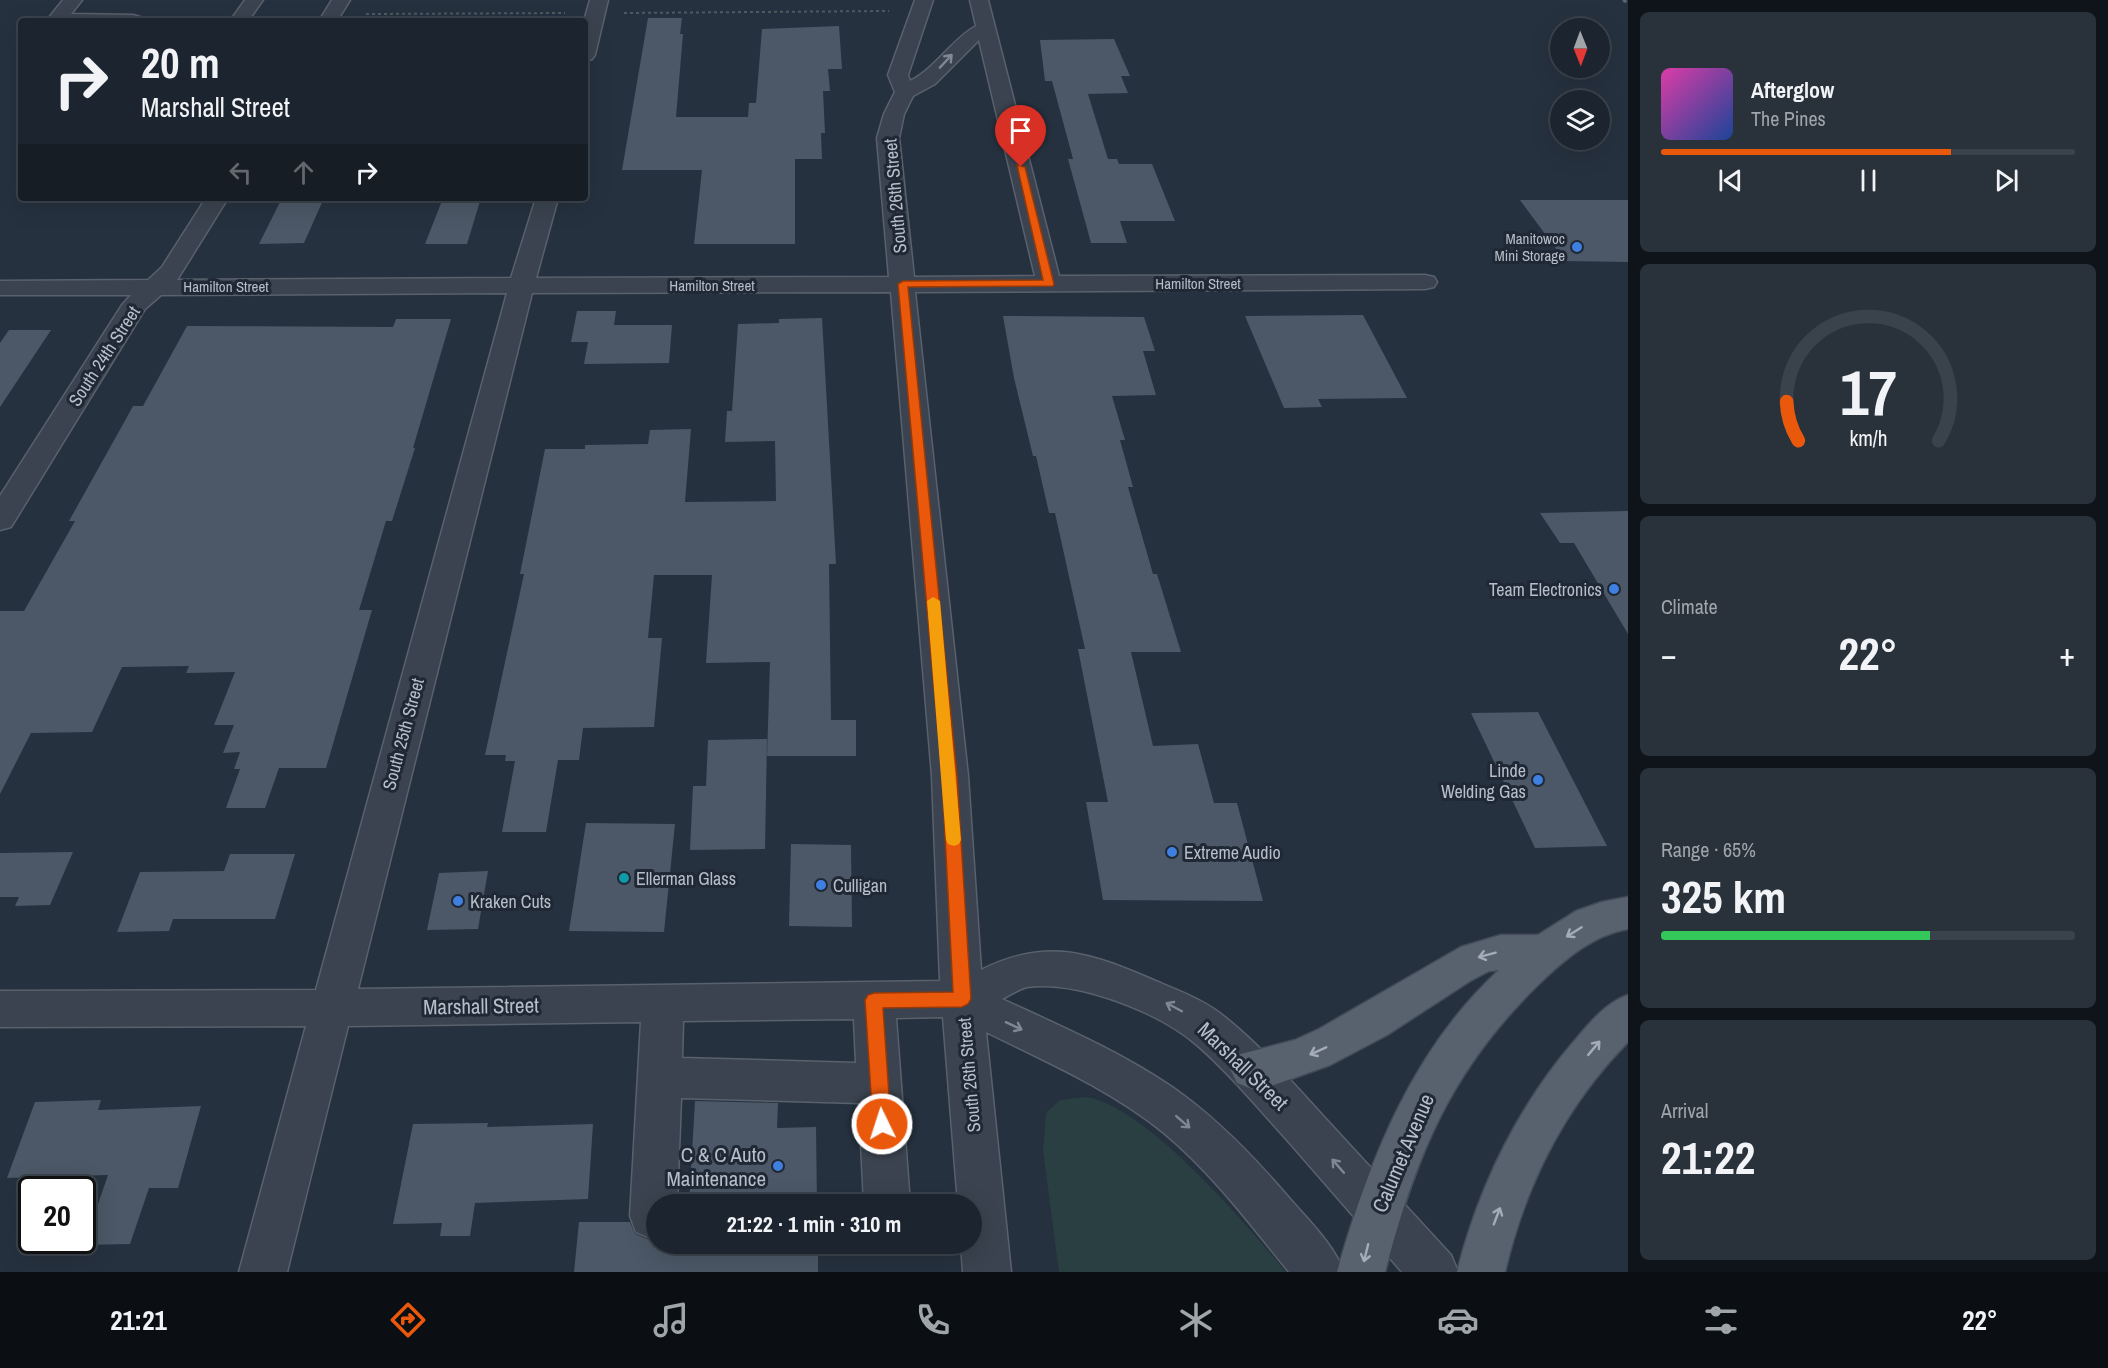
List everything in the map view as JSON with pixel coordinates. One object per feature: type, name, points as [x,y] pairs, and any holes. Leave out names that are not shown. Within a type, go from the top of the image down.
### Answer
[{"type":"main road","name":"Calumet Avenue","points":[[1361,1272],[1377,1210],[1418,1108],[1454,1050],[1505,989],[1545,953],[1574,931],[1596,919],[1611,914],[1628,913]]},
{"type":"main road","points":[[1252,1070],[1294,1061],[1324,1049],[1373,1022],[1452,971],[1478,958],[1500,952],[1545,953]]},
{"type":"main road","points":[[1480,1272],[1495,1222],[1535,1134],[1566,1082],[1602,1038],[1628,1014]]},
{"type":"street","points":[[56,18],[73,0]]},
{"type":"street","points":[[241,18],[254,0]]},
{"type":"street","points":[[330,18],[340,0]]},
{"type":"street","points":[[588,43],[599,0]]},
{"type":"street","points":[[924,0],[898,75],[905,92],[928,80],[967,39],[986,28]]},
{"type":"street","points":[[979,0],[1049,284]]},
{"type":"street","name":"South 26th Street","points":[[905,92],[894,114],[888,138],[950,776],[962,999],[977,1194]]},
{"type":"street","name":"South 24th Street","points":[[0,520],[135,305],[171,272],[215,201]]},
{"type":"street","name":"South 25th Street","points":[[263,1272],[522,285],[546,201]]},
{"type":"street","name":"Hamilton Street","points":[[0,288],[1425,282]]},
{"type":"street","name":"Marshall Street","points":[[962,999],[1001,978],[1025,970],[1049,968],[1072,970],[1130,987],[1181,1011],[1210,1030],[1252,1070],[1434,1272]]},
{"type":"street","name":"Marshall Street","points":[[0,1010],[962,999],[1106,1070],[1133,1085],[1175,1115],[1238,1177],[1320,1272]]},
{"type":"street","points":[[874,1000],[886,1194]]},
{"type":"street","points":[[654,1194],[663,1004]]},
{"type":"street","points":[[660,1077],[879,1084]]},
{"type":"green space","points":[[1086,1097],[1110,1105],[1137,1121],[1165,1144],[1221,1198],[1286,1272],[1059,1272],[1043,1150],[1046,1113],[1060,1100]]},
{"type":"building","points":[[648,18],[682,18],[680,34],[683,34],[676,117],[748,117],[749,103],[756,103],[762,29],[839,26],[842,69],[828,69],[830,91],[823,91],[825,133],[821,133],[822,159],[795,159],[795,244],[694,244],[702,170],[622,170]]},
{"type":"building","points":[[1114,39],[1130,76],[1121,76],[1128,93],[1088,94],[1108,159],[1117,159],[1119,164],[1152,164],[1175,221],[1120,221],[1127,243],[1091,243],[1068,159],[1073,159],[1052,81],[1045,81],[1040,40]]},
{"type":"building","points":[[1520,200],[1628,200],[1628,262],[1565,261]]},
{"type":"building","points":[[280,201],[323,201],[304,243],[259,244]]},
{"type":"building","points":[[442,201],[480,201],[467,244],[425,244]]},
{"type":"building","points":[[577,311],[616,311],[614,325],[672,325],[669,363],[584,364],[588,342],[571,342]]},
{"type":"building","points":[[1363,315],[1407,398],[1318,399],[1322,407],[1284,408],[1245,316]]},
{"type":"building","points":[[1003,316],[1144,317],[1155,351],[1143,351],[1156,395],[1112,396],[1125,440],[1120,440],[1133,487],[1128,487],[1153,574],[1157,574],[1181,652],[1131,652],[1153,746],[1198,744],[1214,803],[1237,803],[1263,901],[1103,900],[1086,802],[1108,802],[1078,649],[1085,649],[1055,513],[1049,513],[1036,456],[1033,456],[1014,378]]},
{"type":"building","points":[[822,318],[836,564],[829,564],[831,720],[856,720],[856,756],[767,756],[770,662],[706,663],[712,575],[654,575],[648,638],[662,638],[654,727],[583,728],[579,760],[558,760],[546,832],[502,832],[515,761],[505,761],[506,755],[485,755],[524,574],[520,574],[545,449],[585,449],[585,445],[648,444],[650,430],[691,429],[685,502],[776,501],[775,441],[725,442],[727,411],[732,411],[738,324],[779,323],[779,319]]},
{"type":"building","points":[[396,319],[451,319],[392,521],[386,521],[359,610],[372,610],[326,768],[279,768],[265,808],[226,808],[240,769],[234,769],[240,752],[223,753],[234,725],[214,725],[235,672],[186,673],[189,666],[122,667],[92,732],[31,733],[0,794],[0,611],[24,611],[75,521],[69,521],[133,406],[143,406],[187,326],[393,327]]},
{"type":"building","points":[[9,330],[51,330],[0,407],[0,343]]},
{"type":"building","name":"Team Electronics","points":[[1628,511],[1628,634],[1574,543],[1560,543],[1540,513]]},
{"type":"building","name":"Linde Welding Gas","points":[[1538,712],[1607,846],[1535,848],[1471,713]]},
{"type":"building","points":[[767,739],[765,849],[690,850],[693,786],[706,786],[708,740]]},
{"type":"building","name":"Ellerman Glass","points":[[586,823],[675,824],[664,932],[569,931]]},
{"type":"building","name":"Culligan","points":[[791,844],[851,845],[852,927],[789,926]]},
{"type":"building","points":[[73,852],[50,905],[15,906],[19,897],[0,897],[0,853]]},
{"type":"building","points":[[230,854],[295,854],[275,919],[173,919],[169,931],[117,932],[140,872],[224,871]]},
{"type":"building","name":"Kraken Cuts","points":[[488,871],[478,929],[427,930],[439,873]]},
{"type":"building","points":[[101,1100],[98,1110],[201,1106],[178,1188],[149,1188],[130,1244],[96,1245],[96,1210],[108,1175],[7,1178],[35,1102]]},
{"type":"building","points":[[695,1101],[778,1103],[777,1128],[816,1127],[817,1194],[690,1194]]},
{"type":"building","points":[[488,1123],[487,1127],[593,1124],[588,1199],[475,1203],[470,1236],[440,1236],[442,1223],[393,1224],[413,1124]]},
{"type":"building","points":[[579,1222],[630,1222],[635,1234],[646,1239],[646,1254],[818,1254],[818,1272],[574,1272]]},
{"type":"railway","points":[[1623,0],[1628,3]]},
{"type":"slow traffic","points":[[933,601],[954,840]]},
{"type":"place","name":"Manitowoc Mini Storage","points":[[1577,247]]},
{"type":"place","name":"Team Electronics","points":[[1614,589]]},
{"type":"place","name":"Linde Welding Gas","points":[[1538,780]]},
{"type":"place","name":"Extreme Audio","points":[[1172,852]]},
{"type":"place","name":"Ellerman Glass","points":[[624,878]]},
{"type":"place","name":"Culligan","points":[[821,885]]},
{"type":"place","name":"Kraken Cuts","points":[[458,901]]},
{"type":"place","name":"C & C Auto Maintenance","points":[[778,1166]]},
{"type":"route","points":[[882,1124],[874,1000],[962,999],[950,776],[903,284],[1049,284],[1021,167]]}]
